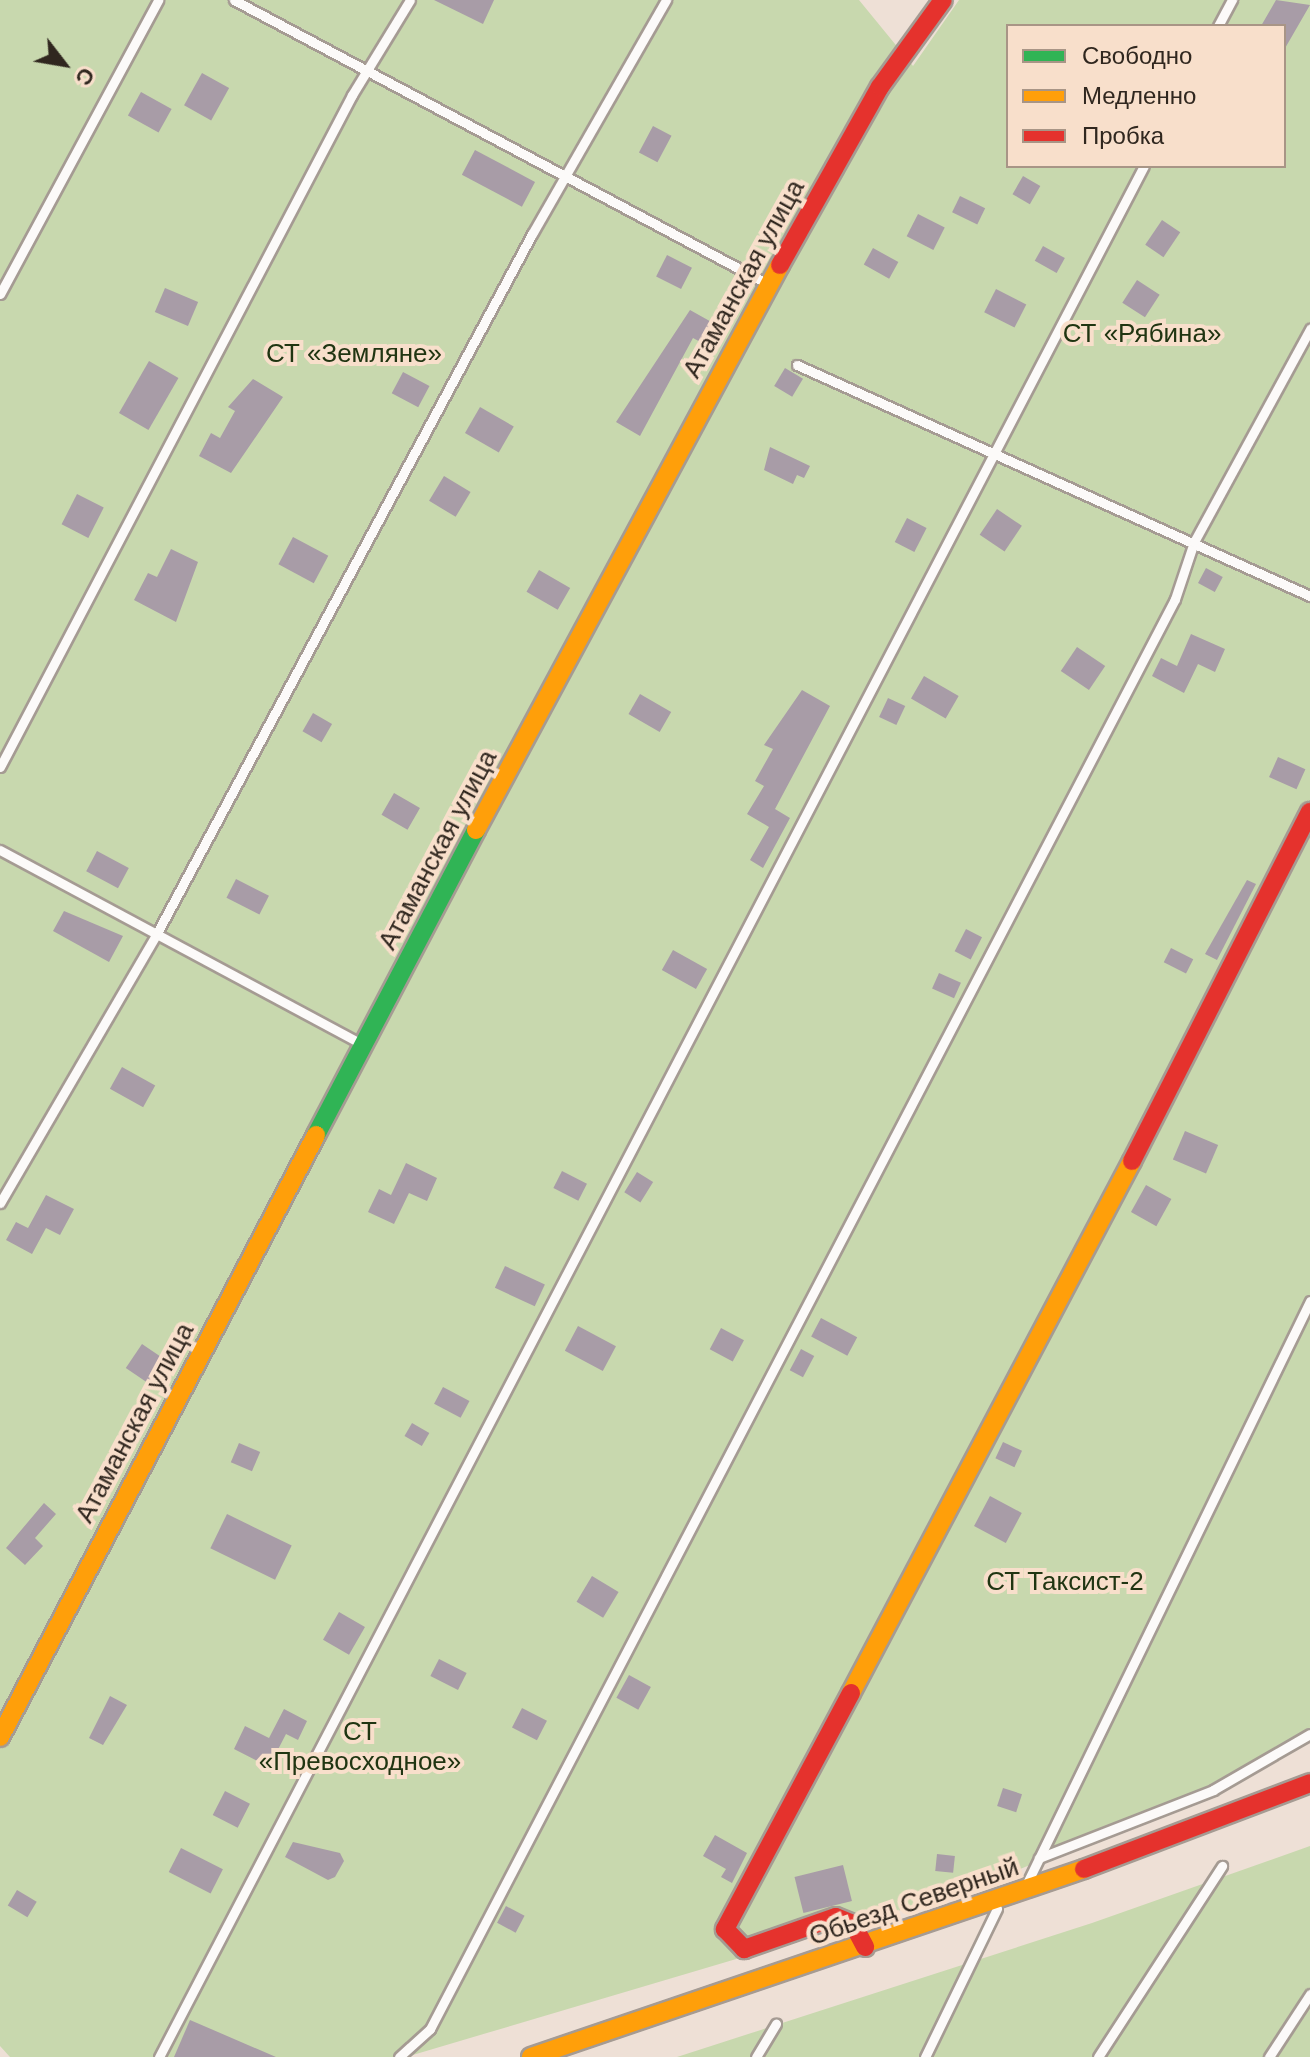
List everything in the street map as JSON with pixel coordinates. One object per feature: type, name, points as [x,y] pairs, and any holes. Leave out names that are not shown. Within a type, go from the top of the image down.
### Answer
[{"type":"main road","name":"Атаманская улица","points":[[0,1737],[365,1046],[637,522],[880,87],[943,0]]},
{"type":"main road","points":[[865,1947],[853,1924],[836,1917],[744,1949],[725,1929],[1075,1273],[1310,812]]},
{"type":"main road","name":"Обьезд Северный","points":[[531,2057],[1023,1892],[1310,1783]]},
{"type":"lane","points":[[0,294],[158,0]]},
{"type":"lane","points":[[234,0],[771,285]]},
{"type":"lane","points":[[0,767],[367,69],[410,0]]},
{"type":"lane","points":[[0,1203],[157,933],[532,234],[666,0]]},
{"type":"lane","points":[[1219,24],[1232,0]]},
{"type":"lane","points":[[159,2057],[991,451],[1143,168]]},
{"type":"lane","points":[[399,2057],[435,2018],[1175,599],[1194,542],[1310,329]]},
{"type":"lane","points":[[797,365],[1310,596]]},
{"type":"lane","points":[[0,850],[365,1046]]},
{"type":"lane","points":[[1023,1892],[1310,1301]]},
{"type":"lane","points":[[1039,1858],[1213,1790],[1310,1734]]},
{"type":"lane","points":[[1098,2057],[1222,1866]]},
{"type":"lane","points":[[925,2057],[1001,1899]]},
{"type":"lane","points":[[1269,2057],[1310,1994]]},
{"type":"lane","points":[[756,2057],[776,2024]]},
{"type":"green space","points":[[0,0],[859,0],[913,66],[959,0],[1310,0],[1310,1730],[1165,1809],[972,1889],[406,2057],[10,2057],[0,2046]]},
{"type":"green space","points":[[1310,1846],[1310,2057],[677,2057],[1092,1923]]},
{"type":"building","points":[[434,0],[494,0],[483,24]]},
{"type":"building","points":[[1276,0],[1310,5],[1286,47],[1286,24],[1262,24]]},
{"type":"building","points":[[202,73],[229,88],[211,120],[184,105]]},
{"type":"building","points":[[141,92],[172,109],[159,133],[128,116]]},
{"type":"building","points":[[653,126],[672,136],[657,162],[639,152]]},
{"type":"building","points":[[475,150],[535,182],[522,207],[462,175]]},
{"type":"building","points":[[1023,176],[1040,186],[1030,204],[1012,194]]},
{"type":"building","points":[[960,196],[985,208],[977,224],[952,212]]},
{"type":"building","points":[[918,214],[945,228],[933,250],[907,236]]},
{"type":"building","points":[[1162,220],[1180,232],[1163,257],[1145,245]]},
{"type":"building","points":[[1043,246],[1065,258],[1057,273],[1035,261]]},
{"type":"building","points":[[873,248],[898,262],[889,279],[864,265]]},
{"type":"building","points":[[667,255],[692,268],[681,289],[656,276]]},
{"type":"building","points":[[1137,280],[1160,295],[1145,317],[1122,303]]},
{"type":"building","points":[[165,288],[198,302],[188,326],[155,312]]},
{"type":"building","points":[[996,289],[1026,304],[1014,328],[984,312]]},
{"type":"building","points":[[690,310],[715,324],[704,344],[693,338],[640,436],[616,422]]},
{"type":"building","points":[[149,361],[178,378],[148,430],[119,413]]},
{"type":"building","points":[[785,368],[803,379],[792,397],[774,386]]},
{"type":"building","points":[[403,372],[429,386],[418,407],[392,393]]},
{"type":"building","points":[[253,379],[283,397],[231,473],[199,456],[211,433],[220,438],[235,411],[228,407]]},
{"type":"building","points":[[480,407],[514,426],[499,452],[465,433]]},
{"type":"building","points":[[770,447],[810,466],[804,478],[797,475],[793,484],[764,470]]},
{"type":"building","points":[[444,476],[471,492],[456,517],[429,501]]},
{"type":"building","points":[[77,494],[104,508],[88,538],[62,524]]},
{"type":"building","points":[[997,509],[1022,526],[1005,551],[980,535]]},
{"type":"building","points":[[907,518],[927,528],[914,552],[895,542]]},
{"type":"building","points":[[293,537],[328,556],[314,583],[278,564]]},
{"type":"building","points":[[171,549],[198,562],[176,622],[134,600],[148,573],[157,577]]},
{"type":"building","points":[[1206,568],[1223,577],[1215,592],[1198,583]]},
{"type":"building","points":[[539,570],[570,588],[558,610],[526,592]]},
{"type":"building","points":[[1191,634],[1225,649],[1215,672],[1198,664],[1184,693],[1152,676],[1161,658],[1177,666]]},
{"type":"building","points":[[1077,647],[1105,666],[1089,690],[1061,671]]},
{"type":"building","points":[[924,676],[959,696],[946,719],[911,699]]},
{"type":"building","points":[[802,690],[830,706],[775,809],[790,818],[763,868],[750,860],[769,827],[747,814],[764,786],[755,781],[773,749],[764,745]]},
{"type":"building","points":[[640,694],[671,712],[660,732],[628,714]]},
{"type":"building","points":[[888,698],[905,706],[896,725],[879,717]]},
{"type":"building","points":[[313,713],[332,724],[322,742],[302,731]]},
{"type":"building","points":[[1278,757],[1305,769],[1296,789],[1269,777]]},
{"type":"building","points":[[394,793],[420,808],[407,830],[382,815]]},
{"type":"building","points":[[97,851],[129,868],[118,888],[86,871]]},
{"type":"building","points":[[236,879],[269,896],[259,915],[226,898]]},
{"type":"building","points":[[1247,880],[1256,884],[1217,960],[1205,954]]},
{"type":"building","points":[[64,911],[123,936],[109,962],[53,931]]},
{"type":"building","points":[[966,929],[982,937],[971,959],[955,951]]},
{"type":"building","points":[[1171,948],[1193,959],[1186,974],[1164,962]]},
{"type":"building","points":[[673,950],[707,969],[696,989],[662,970]]},
{"type":"building","points":[[939,973],[961,983],[954,998],[932,989]]},
{"type":"building","points":[[122,1067],[155,1085],[143,1107],[110,1089]]},
{"type":"building","points":[[1185,1131],[1218,1145],[1206,1174],[1173,1160]]},
{"type":"building","points":[[406,1163],[437,1178],[427,1201],[409,1193],[394,1224],[368,1212],[379,1189],[391,1195]]},
{"type":"building","points":[[562,1171],[587,1184],[578,1201],[553,1188]]},
{"type":"building","points":[[637,1172],[653,1182],[640,1202],[624,1192]]},
{"type":"building","points":[[1146,1185],[1171,1199],[1156,1226],[1131,1212]]},
{"type":"building","points":[[46,1195],[74,1209],[60,1235],[46,1228],[32,1254],[6,1240],[16,1222],[28,1228]]},
{"type":"building","points":[[505,1266],[545,1285],[535,1306],[495,1288]]},
{"type":"building","points":[[821,1318],[857,1337],[847,1356],[811,1337]]},
{"type":"building","points":[[578,1326],[616,1346],[603,1371],[565,1351]]},
{"type":"building","points":[[721,1328],[744,1340],[733,1361],[710,1349]]},
{"type":"building","points":[[142,1344],[169,1362],[152,1386],[126,1368]]},
{"type":"building","points":[[801,1349],[814,1356],[803,1377],[790,1370]]},
{"type":"building","points":[[443,1387],[469,1401],[461,1418],[434,1404]]},
{"type":"building","points":[[412,1423],[429,1433],[422,1446],[404,1436]]},
{"type":"building","points":[[1003,1442],[1022,1451],[1014,1467],[995,1458]]},
{"type":"building","points":[[239,1443],[260,1452],[252,1471],[231,1462]]},
{"type":"building","points":[[990,1496],[1022,1513],[1006,1543],[974,1526]]},
{"type":"building","points":[[44,1503],[56,1514],[35,1538],[43,1546],[25,1565],[6,1548]]},
{"type":"building","points":[[227,1514],[292,1546],[275,1580],[210,1548]]},
{"type":"building","points":[[592,1576],[619,1592],[603,1618],[577,1602]]},
{"type":"building","points":[[339,1612],[365,1627],[349,1655],[323,1640]]},
{"type":"building","points":[[439,1659],[467,1673],[458,1690],[430,1676]]},
{"type":"building","points":[[629,1675],[651,1687],[638,1710],[616,1698]]},
{"type":"building","points":[[110,1696],[127,1705],[103,1745],[89,1738]]},
{"type":"building","points":[[522,1708],[547,1721],[537,1740],[512,1728]]},
{"type":"building","points":[[284,1709],[307,1721],[298,1740],[286,1734],[269,1767],[234,1749],[245,1726],[269,1738]]},
{"type":"building","points":[[1003,1788],[1022,1794],[1016,1812],[997,1806]]},
{"type":"building","points":[[225,1791],[250,1804],[238,1828],[213,1815]]},
{"type":"building","points":[[715,1835],[747,1853],[732,1883],[721,1877],[726,1869],[703,1856]]},
{"type":"building","points":[[293,1842],[340,1853],[344,1861],[335,1877],[328,1880],[285,1857]]},
{"type":"building","points":[[181,1848],[223,1869],[211,1893],[169,1872]]},
{"type":"building","points":[[937,1854],[955,1856],[953,1873],[935,1871]]},
{"type":"building","points":[[843,1865],[852,1901],[803,1913],[794,1877]]},
{"type":"building","points":[[17,1890],[37,1902],[27,1917],[8,1905]]},
{"type":"building","points":[[506,1906],[525,1916],[516,1933],[497,1923]]},
{"type":"building","points":[[190,2020],[276,2057],[174,2057]]},
{"type":"traffic: fast","points":[[316,1135],[476,830]]},
{"type":"traffic: slow","points":[[476,830],[780,265]]},
{"type":"traffic: slow","points":[[0,1737],[316,1135]]},
{"type":"traffic: slow","points":[[851,1693],[1132,1161]]},
{"type":"traffic: slow","points":[[531,2057],[1084,1869]]},
{"type":"traffic: jam","points":[[780,265],[880,87],[943,0]]},
{"type":"traffic: jam","points":[[1132,1161],[1310,812]]},
{"type":"traffic: jam","points":[[851,1693],[725,1929],[744,1949],[836,1917],[853,1924],[865,1947]]},
{"type":"traffic: jam","points":[[1084,1869],[1310,1783]]},
{"type":"park label","name":"СТ «Рябина»","points":[[1142,334]]},
{"type":"park label","name":"СТ «Земляне»","points":[[354,354]]},
{"type":"park label","name":"СТ Таксист-2","points":[[1065,1582]]},
{"type":"park label","name":"СТ «Превосходное»","points":[[360,1747]]}]
